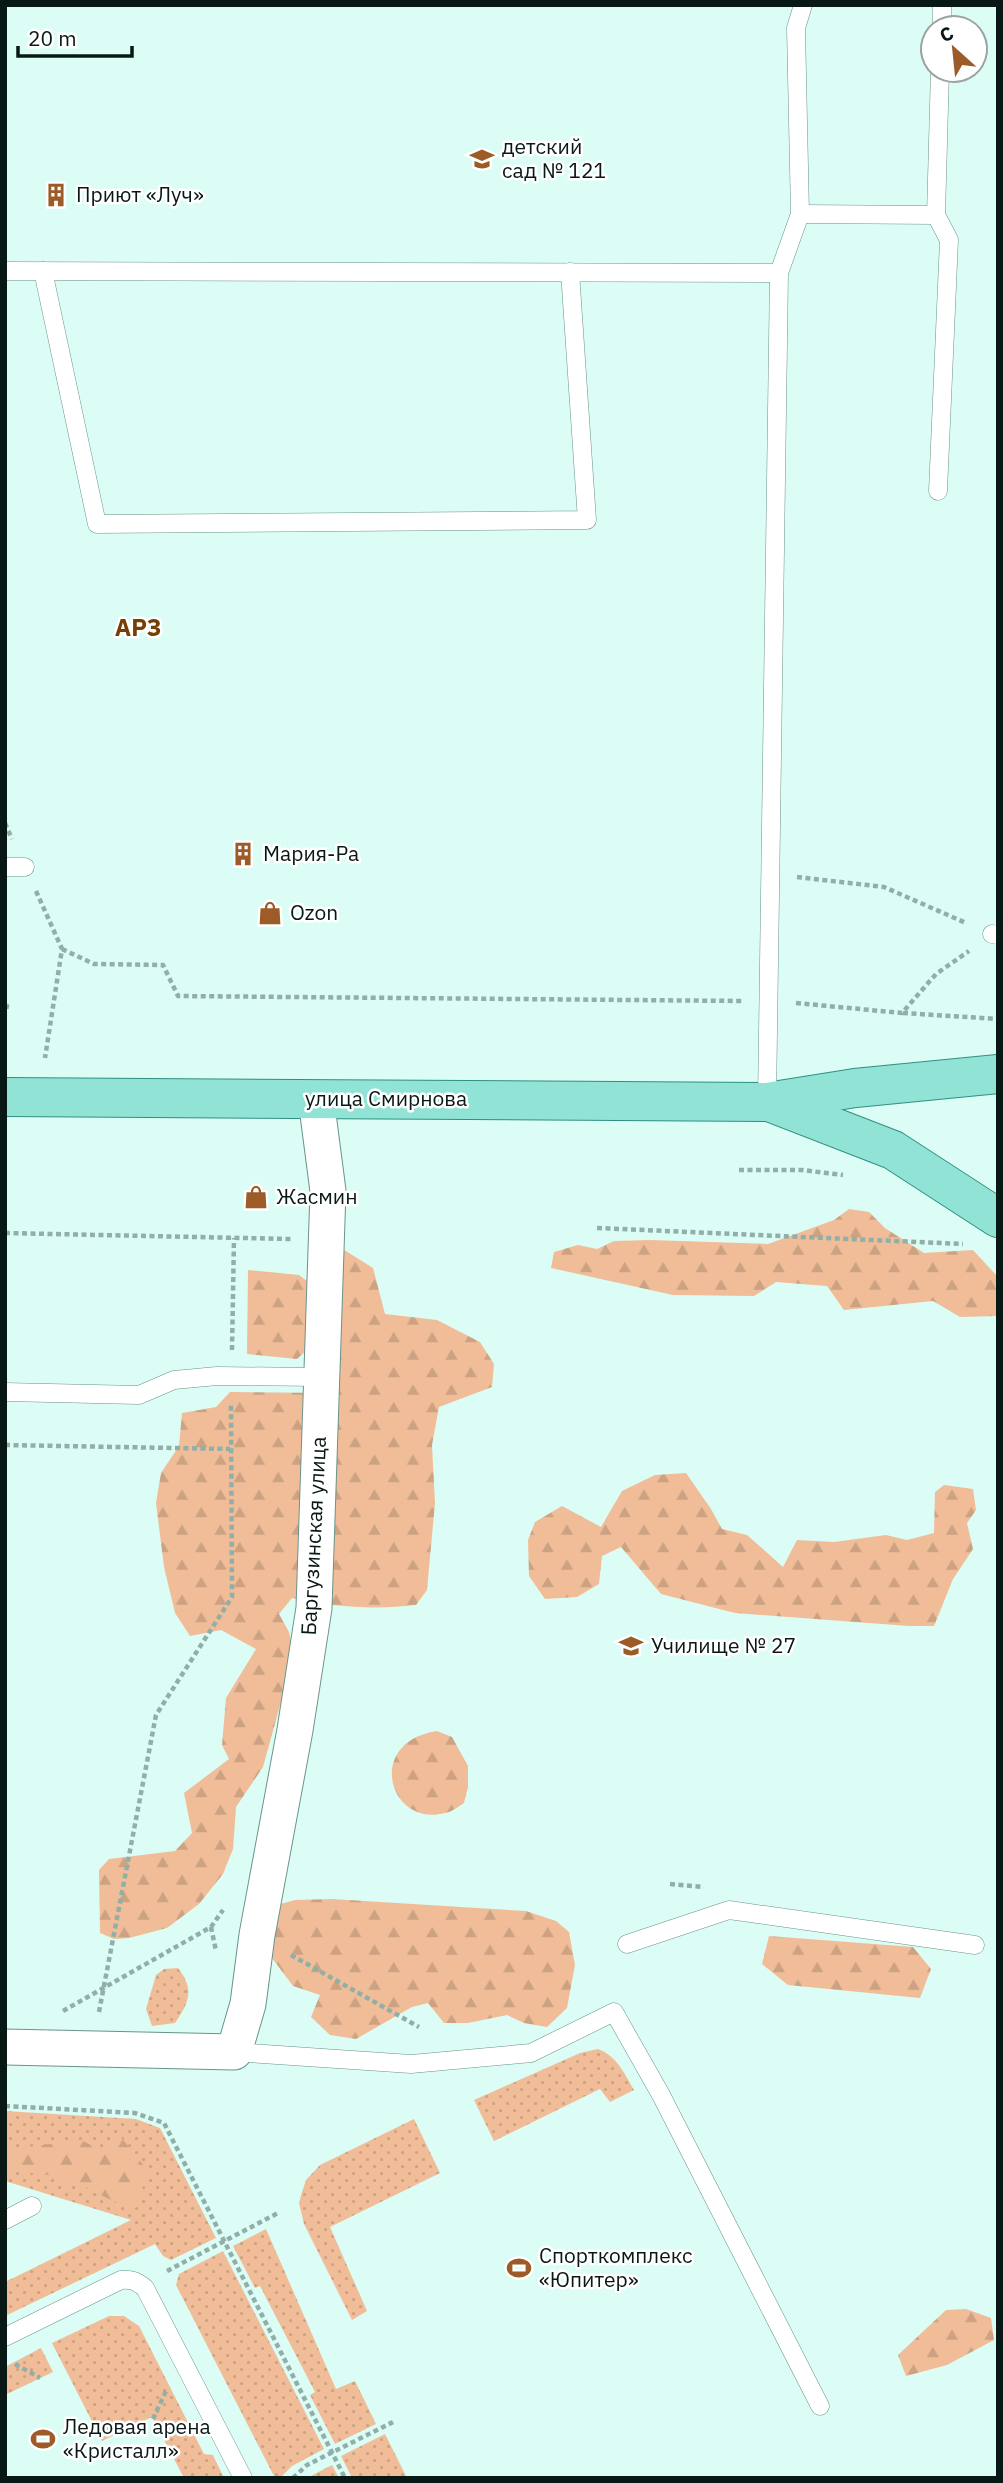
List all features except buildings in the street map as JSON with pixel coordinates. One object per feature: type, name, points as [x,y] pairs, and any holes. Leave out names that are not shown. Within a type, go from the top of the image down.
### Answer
[{"type":"main road","name":"улица Смирнова","points":[[22,1097],[767,1102],[855,1087],[998,1074]]},
{"type":"main road","name":"улица Смирнова","points":[[767,1102],[893,1150],[998,1218]]},
{"type":"street","name":"Баргузинская улица","points":[[234,2052],[248,2004],[257,1936],[295,1730],[314,1608],[328,1191],[316,1099]]},
{"type":"street","points":[[5,2047],[234,2052]]},
{"type":"lane","points":[[767,1102],[779,273],[800,214],[796,28],[803,5]]},
{"type":"lane","points":[[938,491],[949,240],[936,215],[940,84]]},
{"type":"lane","points":[[800,214],[936,215]]},
{"type":"lane","points":[[5,271],[779,273]]},
{"type":"lane","points":[[43,271],[97,524],[587,520],[570,272]]},
{"type":"lane","points":[[5,867],[25,867]]},
{"type":"lane","points":[[5,1392],[139,1395],[174,1380],[232,1376],[320,1377]]},
{"type":"lane","points":[[627,1944],[729,1910],[975,1945]]},
{"type":"lane","points":[[234,2052],[411,2064],[531,2053],[614,2012],[661,2095],[820,2406]]},
{"type":"lane","points":[[5,2220],[32,2206]]},
{"type":"lane","points":[[5,2337],[121,2280],[132,2279],[139,2283],[145,2288],[243,2478]]},
{"type":"path","points":[[5,823],[62,949],[22,1097]]},
{"type":"path","points":[[771,873],[884,887],[995,934]]},
{"type":"path","points":[[902,1013],[936,974],[995,934]]},
{"type":"path","points":[[62,949],[94,964],[163,965],[178,996],[769,1001],[998,1019]]},
{"type":"path","points":[[739,1170],[802,1170],[856,1176]]},
{"type":"path","points":[[597,1228],[965,1244]]},
{"type":"path","points":[[5,1233],[327,1239]]},
{"type":"path","points":[[232,1376],[234,1238]]},
{"type":"path","points":[[98,2019],[156,1714],[233,1597],[231,1417]]},
{"type":"path","points":[[5,1445],[230,1449]]},
{"type":"path","points":[[58,2014],[211,1927],[226,1904]]},
{"type":"path","points":[[257,1936],[419,2027]]},
{"type":"path","points":[[5,2106],[135,2113],[164,2123],[345,2478]]},
{"type":"path","points":[[164,2273],[278,2213]]},
{"type":"path","points":[[21,2355],[9,2361],[40,2378]]},
{"type":"path","points":[[153,2419],[168,2384]]},
{"type":"path","points":[[292,2478],[307,2465],[393,2422]]},
{"type":"green space","points":[[849,1209],[869,1212],[885,1228],[924,1253],[973,1250],[998,1277],[998,1316],[960,1317],[933,1301],[844,1310],[827,1286],[776,1282],[754,1296],[673,1295],[551,1268],[554,1252],[578,1245],[597,1249],[614,1241],[768,1244],[834,1220]]},
{"type":"green space","points":[[341,1248],[373,1268],[385,1314],[437,1320],[480,1342],[494,1364],[492,1387],[439,1407],[432,1445],[435,1503],[427,1590],[416,1605],[400,1607],[354,1607],[292,1598],[279,1614],[289,1632],[294,1655],[263,1767],[236,1807],[233,1849],[223,1874],[199,1904],[167,1928],[114,1939],[100,1933],[99,1870],[109,1859],[175,1851],[192,1833],[184,1793],[229,1759],[222,1745],[226,1698],[256,1649],[221,1630],[190,1636],[175,1613],[164,1567],[156,1503],[161,1473],[179,1446],[182,1413],[216,1407],[230,1392],[330,1393]]},
{"type":"green space","points":[[248,1270],[299,1275],[315,1287],[314,1344],[297,1359],[247,1354]]},
{"type":"green space","points":[[686,1473],[722,1529],[747,1535],[783,1567],[797,1540],[834,1542],[886,1535],[907,1540],[934,1533],[935,1492],[944,1485],[973,1489],[976,1510],[967,1523],[973,1549],[953,1579],[934,1626],[735,1613],[661,1594],[621,1547],[602,1556],[599,1584],[577,1597],[545,1599],[529,1576],[528,1540],[535,1522],[562,1506],[601,1527],[622,1491],[655,1475]]},
{"type":"green space","points":[[437,1731],[452,1737],[468,1766],[468,1787],[464,1803],[458,1807],[445,1813],[426,1814],[410,1808],[399,1797],[393,1782],[393,1766],[400,1751],[414,1738]]},
{"type":"green space","points":[[332,1899],[526,1911],[556,1921],[569,1932],[575,1965],[567,2008],[547,2027],[524,2023],[507,2015],[468,2023],[444,2023],[428,2003],[412,2007],[356,2039],[330,2035],[311,2017],[320,1995],[293,1986],[269,1954],[273,1906],[295,1900]]},
{"type":"green space","points":[[769,1936],[913,1947],[931,1969],[920,1998],[788,1985],[762,1964]]},
{"type":"green space","points":[[178,1968],[187,1983],[188,1996],[184,2009],[175,2023],[152,2026],[146,2009],[156,1975],[164,1969]]},
{"type":"green space","points":[[598,2049],[615,2061],[634,2090],[610,2102],[600,2089],[494,2141],[474,2100],[580,2053]]},
{"type":"green space","points":[[5,2111],[136,2119],[160,2128],[216,2238],[171,2260],[163,2256],[155,2244],[5,2316],[5,2282],[131,2220],[5,2181]]},
{"type":"green space","points":[[414,2119],[440,2173],[330,2227],[367,2311],[352,2320],[304,2224],[299,2203],[302,2192],[306,2180],[320,2165]]},
{"type":"green space","points":[[120,2136],[149,2172],[133,2211],[83,2186],[64,2182],[50,2175],[11,2171],[5,2167],[5,2150],[81,2140],[103,2151]]},
{"type":"green space","points":[[266,2229],[336,2389],[355,2381],[376,2424],[335,2444],[310,2395],[315,2392],[260,2286],[255,2288],[233,2246]]},
{"type":"green space","points":[[223,2251],[324,2449],[292,2466],[280,2478],[275,2478],[176,2285],[179,2274]]},
{"type":"green space","points":[[966,2309],[991,2318],[994,2340],[947,2365],[906,2376],[898,2355],[946,2310]]},
{"type":"green space","points":[[109,2316],[124,2316],[139,2326],[204,2454],[213,2455],[224,2478],[184,2478],[152,2417],[102,2441],[52,2343]]},
{"type":"green space","points":[[41,2348],[53,2372],[5,2395],[5,2367]]},
{"type":"green space","points":[[385,2434],[407,2478],[352,2478],[341,2456]]},
{"type":"green space","points":[[332,2465],[339,2478],[307,2478]]},
{"type":"place","name":"детский сад № 121","points":[[482,159]]},
{"type":"place","name":"Приют «Луч»","points":[[56,195]]},
{"type":"place","name":"Мария-Ра","points":[[243,854]]},
{"type":"place","name":"Ozon","points":[[270,913]]},
{"type":"place","name":"Жасмин","points":[[256,1197]]},
{"type":"place","name":"Училище № 27","points":[[631,1646]]},
{"type":"place","name":"Спорткомплекс «Юпитер»","points":[[519,2268]]},
{"type":"place","name":"Ледовая арена «Кристалл»","points":[[43,2439]]},
{"type":"district","name":"АРЗ","points":[[138,628]]}]
